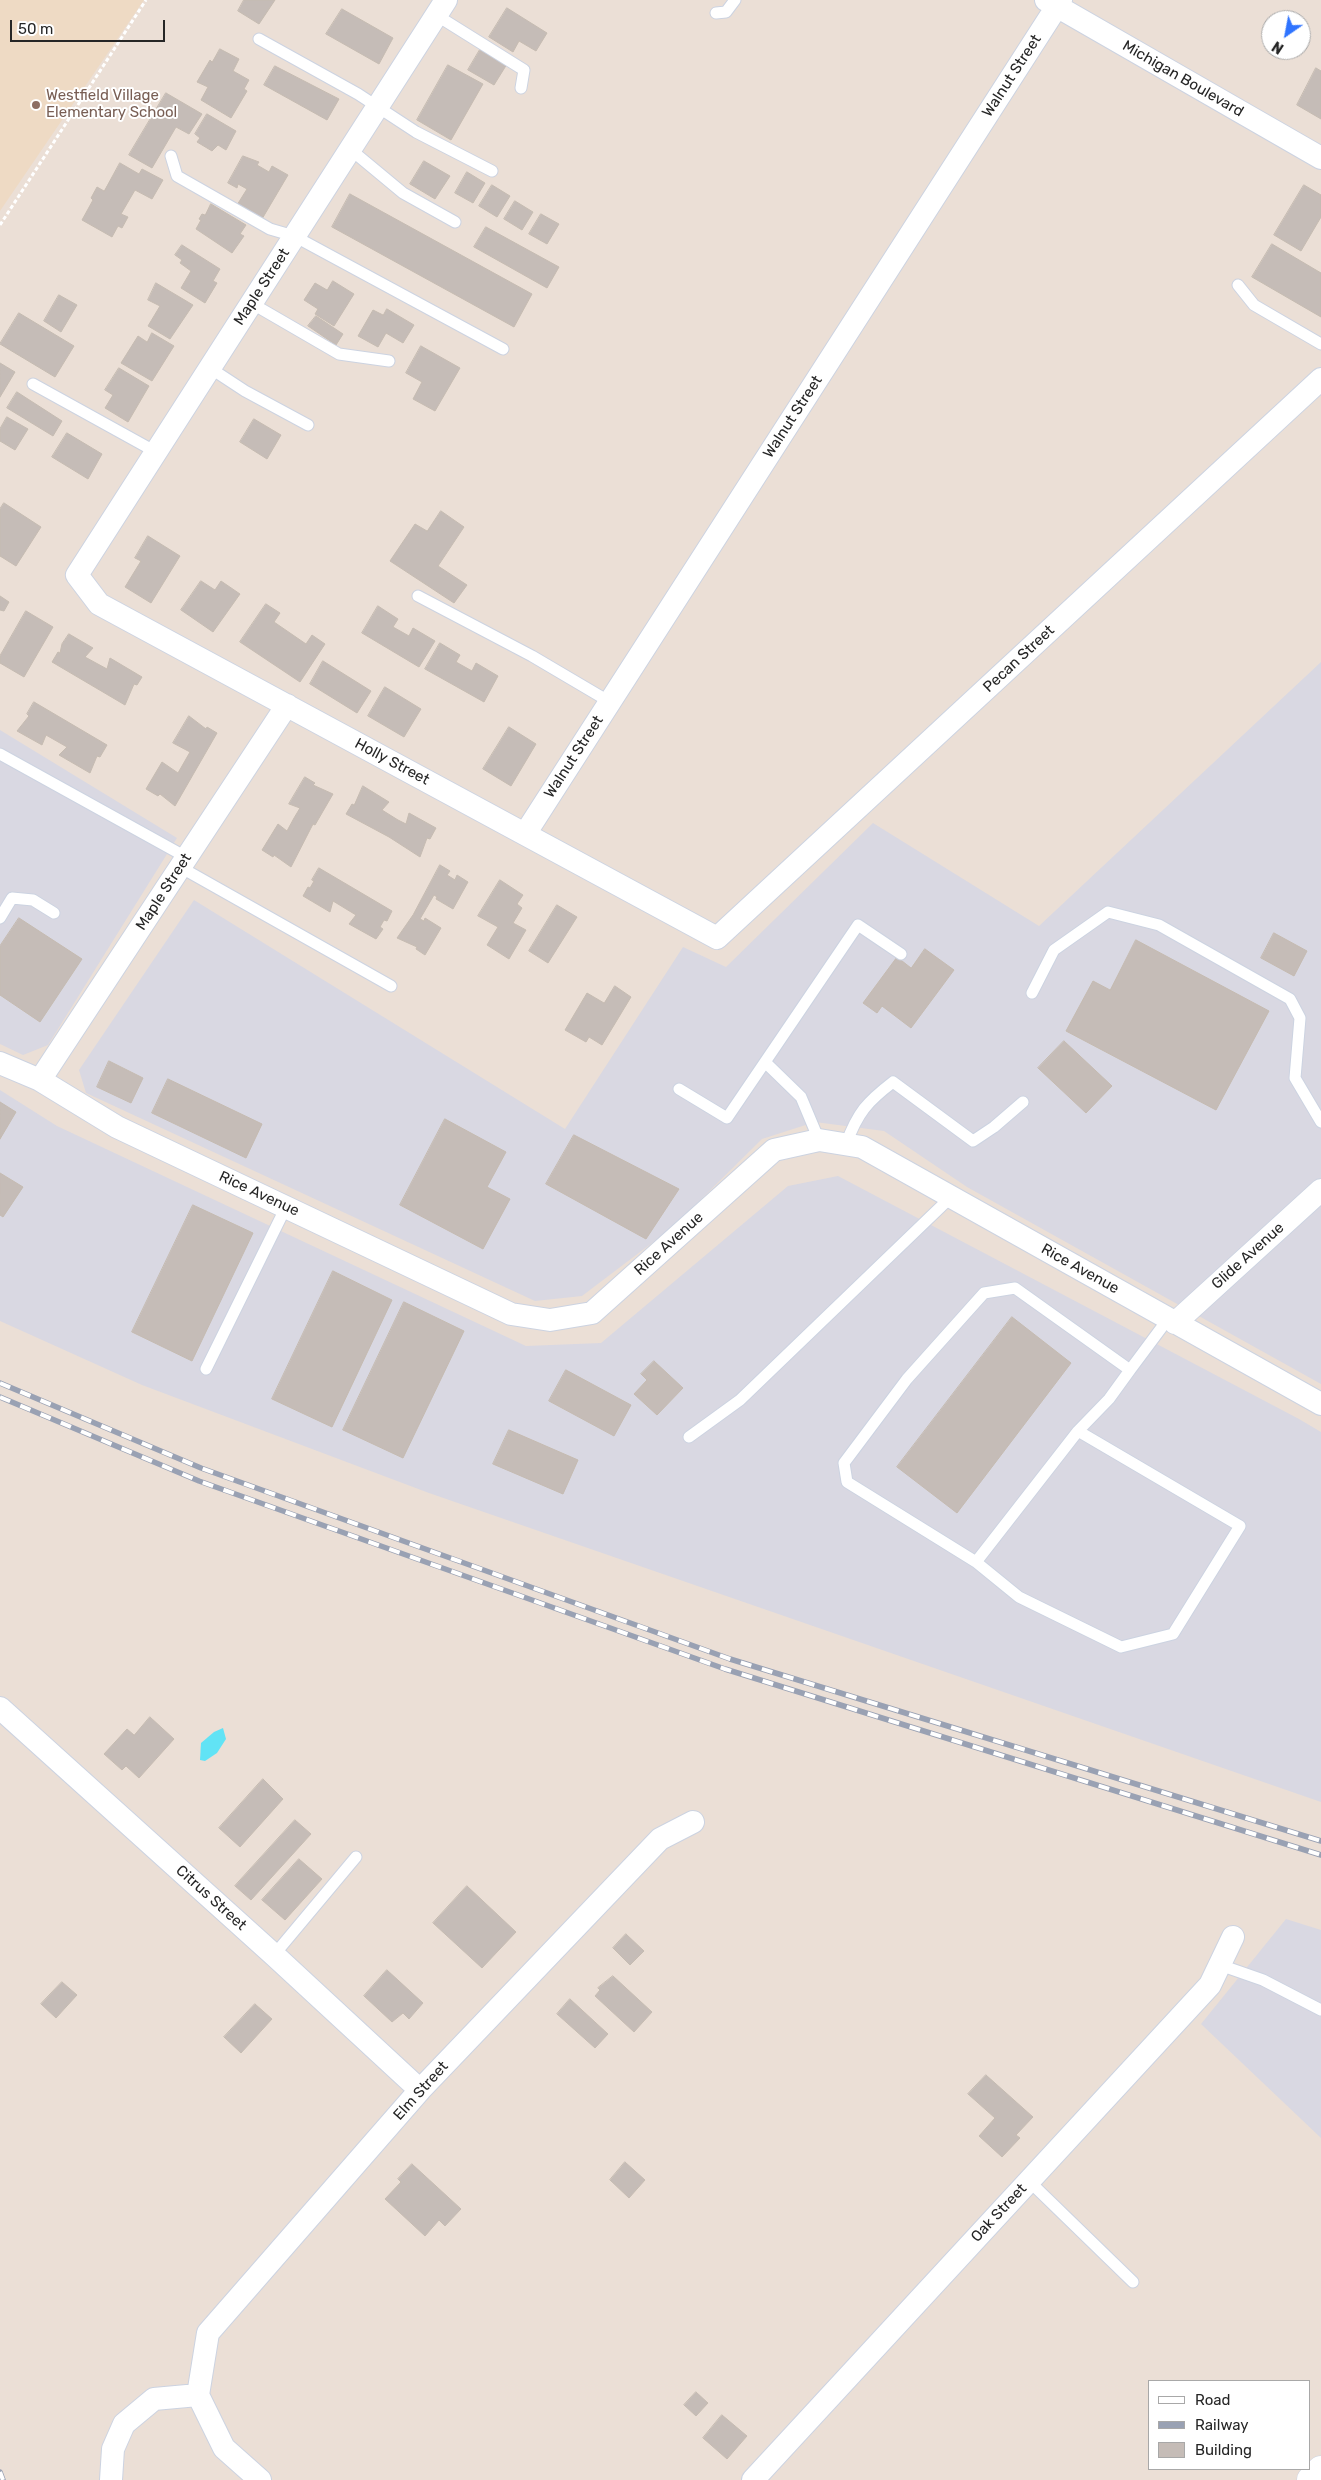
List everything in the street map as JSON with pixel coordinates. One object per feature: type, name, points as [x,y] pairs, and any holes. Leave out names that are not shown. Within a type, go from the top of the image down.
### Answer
[{"type":"main road","points":[[1311,2480],[1321,2470]]},
{"type":"street","name":"Michigan Boulevard","points":[[1055,2],[1321,158]]},
{"type":"street","name":"Walnut Street","points":[[525,834],[1055,2]]},
{"type":"street","name":"Maple Street","points":[[77,574],[441,8]]},
{"type":"street","name":"Pecan Street","points":[[717,938],[1321,379]]},
{"type":"street","name":"Holly Street","points":[[77,574],[99,604],[717,938]]},
{"type":"street","name":"Maple Street","points":[[40,1080],[287,705]]},
{"type":"street","name":"Rice Avenue","points":[[0,1063],[40,1080],[117,1127],[511,1314],[550,1320],[592,1313],[774,1150],[819,1140],[862,1147],[1321,1404]]},
{"type":"street","name":"Glide Avenue","points":[[1171,1321],[1321,1190]]},
{"type":"street","name":"Citrus Street","points":[[0,1708],[274,1955],[420,2090]]},
{"type":"street","name":"Elm Street","points":[[198,2395],[208,2333],[420,2090],[660,1839],[693,1822]]},
{"type":"street","name":"Oak Street","points":[[753,2480],[1210,1985],[1233,1937]]},
{"type":"street","points":[[111,2480],[113,2449],[124,2424],[154,2399],[198,2395],[224,2448],[260,2480]]},
{"type":"lane","points":[[716,13],[726,12],[735,0]]},
{"type":"lane","points":[[441,8],[524,70],[521,88]]},
{"type":"lane","points":[[259,39],[358,94],[416,132],[492,171]]},
{"type":"lane","points":[[350,149],[403,193],[455,222]]},
{"type":"lane","points":[[171,156],[177,176],[270,229],[294,236],[503,349]]},
{"type":"lane","points":[[1238,285],[1254,305],[1321,344]]},
{"type":"lane","points":[[251,303],[340,354],[389,361]]},
{"type":"lane","points":[[210,368],[245,391],[308,425]]},
{"type":"lane","points":[[33,384],[156,452]]},
{"type":"lane","points":[[418,596],[532,656],[610,702]]},
{"type":"lane","points":[[0,754],[183,862],[298,936],[391,986]]},
{"type":"lane","points":[[0,918],[12,898],[33,900],[54,913]]},
{"type":"lane","points":[[1032,993],[1054,950],[1108,912],[1159,925],[1290,999],[1300,1018],[1295,1078],[1321,1122]]},
{"type":"lane","points":[[679,1089],[727,1118],[858,925],[901,954]]},
{"type":"lane","points":[[765,1062],[801,1097],[819,1140]]},
{"type":"lane","points":[[846,1144],[853,1124],[868,1101],[893,1082],[973,1142],[994,1128],[1023,1102]]},
{"type":"lane","points":[[689,1437],[740,1400],[951,1196]]},
{"type":"lane","points":[[206,1369],[286,1207]]},
{"type":"lane","points":[[1078,1432],[1240,1526],[1173,1634],[1121,1647],[1019,1597],[976,1562],[846,1482],[844,1463],[907,1378],[984,1293],[1015,1288],[1130,1370]]},
{"type":"lane","points":[[976,1562],[1078,1432],[1109,1399],[1130,1370],[1171,1321]]},
{"type":"lane","points":[[274,1955],[356,1857]]},
{"type":"lane","points":[[1220,1965],[1264,1980],[1321,2010]]},
{"type":"lane","points":[[1029,2181],[1133,2282]]},
{"type":"path","points":[[0,224],[146,0]]},
{"type":"shaded area","name":"Westfield Village Elementary School","points":[[0,0],[144,0],[0,211]]},
{"type":"shaded area","points":[[1321,662],[1321,1384],[967,1187],[884,1131],[815,1122],[762,1139],[673,1227],[582,1296],[535,1301],[86,1093],[79,1070],[194,900],[565,1129],[683,947],[726,967],[873,823],[1039,926]]},
{"type":"shaded area","points":[[0,730],[177,838],[48,1045],[23,1055],[0,1044]]},
{"type":"shaded area","points":[[0,1090],[57,1126],[526,1346],[601,1343],[788,1186],[838,1176],[1299,1419],[1321,1432],[1321,1802],[429,1493],[142,1385],[0,1321]]},
{"type":"shaded area","points":[[1286,1919],[1321,1930],[1321,2138],[1201,2024]]},
{"type":"water","points":[[223,1728],[226,1739],[217,1753],[205,1761],[200,1760],[201,1743],[214,1732]]},
{"type":"building","points":[[244,0],[275,0],[259,24],[238,11]]},
{"type":"building","points":[[507,8],[547,33],[536,51],[519,41],[513,52],[489,37]]},
{"type":"building","points":[[342,9],[393,38],[379,64],[326,34]]},
{"type":"building","points":[[481,48],[507,64],[494,85],[468,70]]},
{"type":"building","points":[[220,49],[239,59],[233,71],[249,80],[244,89],[247,91],[231,118],[201,100],[208,87],[197,82],[210,60],[212,62]]},
{"type":"building","points":[[448,65],[483,84],[451,140],[417,120]]},
{"type":"building","points":[[275,66],[339,99],[327,120],[264,85]]},
{"type":"building","points":[[1316,68],[1321,71],[1321,119],[1297,105]]},
{"type":"building","points":[[166,93],[202,114],[189,134],[176,127],[152,168],[129,155]]},
{"type":"building","points":[[207,114],[236,131],[226,150],[218,145],[212,151],[197,142],[200,138],[195,134]]},
{"type":"building","points":[[243,156],[259,162],[257,165],[269,172],[272,166],[288,175],[262,219],[237,205],[247,189],[238,184],[237,188],[228,183]]},
{"type":"building","points":[[424,161],[450,176],[435,199],[410,184]]},
{"type":"building","points":[[120,163],[139,174],[142,169],[163,180],[152,199],[135,190],[121,214],[128,217],[122,228],[118,226],[112,237],[82,220],[93,200],[91,198],[97,187],[104,191]]},
{"type":"building","points":[[467,172],[485,183],[473,203],[455,193]]},
{"type":"building","points":[[492,185],[510,196],[497,217],[479,206]]},
{"type":"building","points":[[1304,185],[1321,195],[1321,217],[1301,251],[1274,235]]},
{"type":"building","points":[[350,194],[532,294],[514,327],[332,227]]},
{"type":"building","points":[[515,201],[533,212],[522,230],[504,219]]},
{"type":"building","points":[[211,204],[246,225],[240,234],[244,236],[232,253],[196,229],[202,214],[205,215]]},
{"type":"building","points":[[541,214],[559,224],[547,244],[529,234]]},
{"type":"building","points":[[486,227],[559,267],[547,288],[474,247]]},
{"type":"building","points":[[1272,244],[1321,273],[1321,317],[1252,277]]},
{"type":"building","points":[[182,245],[220,269],[213,281],[217,283],[205,303],[181,288],[191,271],[180,263],[182,260],[175,255]]},
{"type":"building","points":[[333,281],[354,294],[334,326],[315,314],[318,309],[304,300],[315,283],[327,290]]},
{"type":"building","points":[[156,283],[193,305],[170,339],[148,326],[160,306],[148,300]]},
{"type":"building","points":[[59,295],[77,305],[61,332],[44,321]]},
{"type":"building","points":[[387,309],[414,325],[403,343],[386,333],[378,347],[358,336],[373,310],[383,315]]},
{"type":"building","points":[[19,313],[74,346],[55,377],[0,344]]},
{"type":"building","points":[[316,316],[343,334],[336,345],[308,326]]},
{"type":"building","points":[[152,333],[174,346],[152,381],[121,363],[138,336],[147,342]]},
{"type":"building","points":[[421,346],[460,368],[435,411],[413,399],[422,382],[406,373]]},
{"type":"building","points":[[0,363],[15,372],[0,397]]},
{"type":"building","points":[[119,368],[149,386],[128,422],[105,408],[113,395],[105,390]]},
{"type":"building","points":[[17,392],[62,421],[53,436],[7,408]]},
{"type":"building","points":[[7,417],[28,429],[15,450],[0,441],[0,429]]},
{"type":"building","points":[[254,419],[281,435],[267,459],[240,442]]},
{"type":"building","points":[[67,433],[102,454],[88,479],[52,457]]},
{"type":"building","points":[[4,503],[41,527],[16,566],[0,556],[0,509]]},
{"type":"building","points":[[441,511],[464,527],[438,566],[467,585],[454,603],[390,561],[415,524],[427,531]]},
{"type":"building","points":[[148,536],[180,556],[151,603],[125,587],[141,561],[135,558]]},
{"type":"building","points":[[201,581],[215,590],[221,581],[240,594],[213,632],[181,610]]},
{"type":"building","points":[[0,596],[9,602],[4,611],[0,610]]},
{"type":"building","points":[[266,604],[280,613],[274,622],[306,644],[312,635],[325,644],[300,682],[240,642]]},
{"type":"building","points":[[378,606],[398,619],[393,627],[409,636],[413,628],[435,641],[419,667],[362,633]]},
{"type":"building","points":[[26,611],[53,627],[24,677],[0,663],[0,656]]},
{"type":"building","points":[[69,634],[93,648],[85,657],[107,669],[110,658],[142,677],[137,685],[134,684],[125,705],[52,662],[58,652],[60,653],[62,644]]},
{"type":"building","points":[[440,643],[460,655],[456,662],[472,671],[476,663],[498,676],[484,702],[425,669]]},
{"type":"building","points":[[323,661],[371,691],[357,713],[310,684]]},
{"type":"building","points":[[385,687],[421,709],[404,737],[368,716]]},
{"type":"building","points":[[34,702],[107,745],[100,757],[97,756],[90,773],[59,755],[67,747],[46,735],[42,745],[17,731],[29,716],[27,714]]},
{"type":"building","points":[[189,716],[206,729],[207,727],[217,733],[175,806],[160,794],[158,796],[146,789],[162,762],[178,773],[190,752],[173,743]]},
{"type":"building","points":[[509,727],[536,744],[511,786],[483,769]]},
{"type":"building","points":[[305,777],[315,783],[313,785],[333,794],[315,825],[313,824],[291,867],[274,855],[273,857],[262,850],[278,824],[287,831],[300,808],[289,804]]},
{"type":"building","points":[[363,786],[389,802],[382,810],[398,820],[406,824],[409,813],[436,828],[430,839],[427,838],[420,857],[389,837],[346,814],[352,804],[354,805]]},
{"type":"building","points":[[440,865],[450,871],[447,875],[455,880],[457,875],[468,882],[453,909],[436,899],[437,897],[434,895],[420,919],[424,921],[425,918],[441,928],[425,955],[416,949],[417,947],[397,938],[413,915]]},
{"type":"building","points":[[319,868],[392,911],[387,921],[384,920],[380,927],[383,929],[376,939],[349,924],[356,915],[333,901],[330,912],[303,896],[314,881],[312,880]]},
{"type":"building","points":[[500,880],[523,895],[517,904],[522,908],[513,923],[526,930],[509,959],[487,945],[498,927],[478,916]]},
{"type":"building","points":[[557,905],[577,917],[548,963],[529,951]]},
{"type":"building","points":[[19,918],[82,959],[40,1022],[0,995],[0,946]]},
{"type":"building","points":[[1274,933],[1307,951],[1294,976],[1261,958]]},
{"type":"building","points":[[1136,940],[1269,1011],[1216,1110],[1066,1031],[1093,981],[1110,990]]},
{"type":"building","points":[[925,949],[954,970],[911,1028],[882,1006],[877,1013],[863,1003],[897,957],[911,968]]},
{"type":"building","points":[[615,986],[631,997],[602,1045],[589,1037],[586,1042],[565,1030],[587,993],[604,1003]]},
{"type":"building","points":[[1064,1041],[1112,1086],[1086,1113],[1038,1068]]},
{"type":"building","points":[[109,1061],[143,1078],[131,1103],[97,1087]]},
{"type":"building","points":[[168,1079],[262,1124],[246,1158],[152,1113]]},
{"type":"building","points":[[0,1102],[16,1112],[0,1139]]},
{"type":"building","points":[[445,1119],[506,1152],[487,1187],[510,1199],[483,1249],[400,1205]]},
{"type":"building","points":[[574,1135],[679,1189],[646,1239],[546,1184]]},
{"type":"building","points":[[0,1173],[23,1187],[3,1217],[0,1215]]},
{"type":"building","points":[[193,1205],[253,1233],[192,1361],[132,1332]]},
{"type":"building","points":[[333,1271],[392,1300],[332,1427],[272,1399]]},
{"type":"building","points":[[404,1302],[464,1331],[403,1458],[343,1430]]},
{"type":"building","points":[[1012,1317],[1071,1363],[957,1513],[897,1467]]},
{"type":"building","points":[[654,1361],[683,1388],[657,1415],[634,1394],[647,1380],[641,1374]]},
{"type":"building","points":[[566,1370],[631,1405],[614,1436],[549,1401]]},
{"type":"building","points":[[509,1430],[578,1460],[563,1494],[493,1464]]},
{"type":"building","points":[[150,1717],[174,1739],[139,1778],[126,1766],[122,1770],[104,1754],[127,1729],[134,1735]]},
{"type":"building","points":[[263,1779],[283,1799],[240,1847],[219,1828]]},
{"type":"building","points":[[295,1820],[311,1834],[251,1900],[235,1886]]},
{"type":"building","points":[[299,1859],[322,1879],[285,1920],[262,1900]]},
{"type":"building","points":[[467,1886],[516,1932],[482,1968],[433,1923]]},
{"type":"building","points":[[626,1934],[644,1951],[630,1965],[613,1948]]},
{"type":"building","points":[[387,1970],[423,2003],[409,2019],[403,2013],[392,2022],[364,1996]]},
{"type":"building","points":[[613,1976],[652,2012],[634,2032],[595,1996],[600,1990],[598,1988]]},
{"type":"building","points":[[62,1982],[77,1995],[56,2018],[41,2004]]},
{"type":"building","points":[[570,1999],[608,2034],[595,2048],[557,2014]]},
{"type":"building","points":[[255,2004],[272,2019],[241,2053],[224,2037]]},
{"type":"building","points":[[986,2075],[1033,2117],[1016,2135],[1020,2138],[1002,2157],[979,2136],[995,2118],[968,2094]]},
{"type":"building","points":[[625,2162],[645,2180],[629,2198],[610,2180]]},
{"type":"building","points":[[412,2164],[461,2209],[445,2226],[439,2220],[425,2236],[385,2199],[401,2182],[398,2179]]},
{"type":"building","points":[[696,2392],[708,2403],[696,2416],[684,2405]]},
{"type":"building","points":[[722,2415],[747,2436],[727,2459],[703,2438]]},
{"type":"railway","points":[[0,1383],[201,1468],[730,1659],[1321,1841]]},
{"type":"railway","points":[[0,1397],[199,1481],[725,1669],[1321,1855]]},
{"type":"railway","points":[[0,2472],[3,2480]]},
{"type":"place","name":"Westfield Village Elementary School","points":[[36,105]]}]
